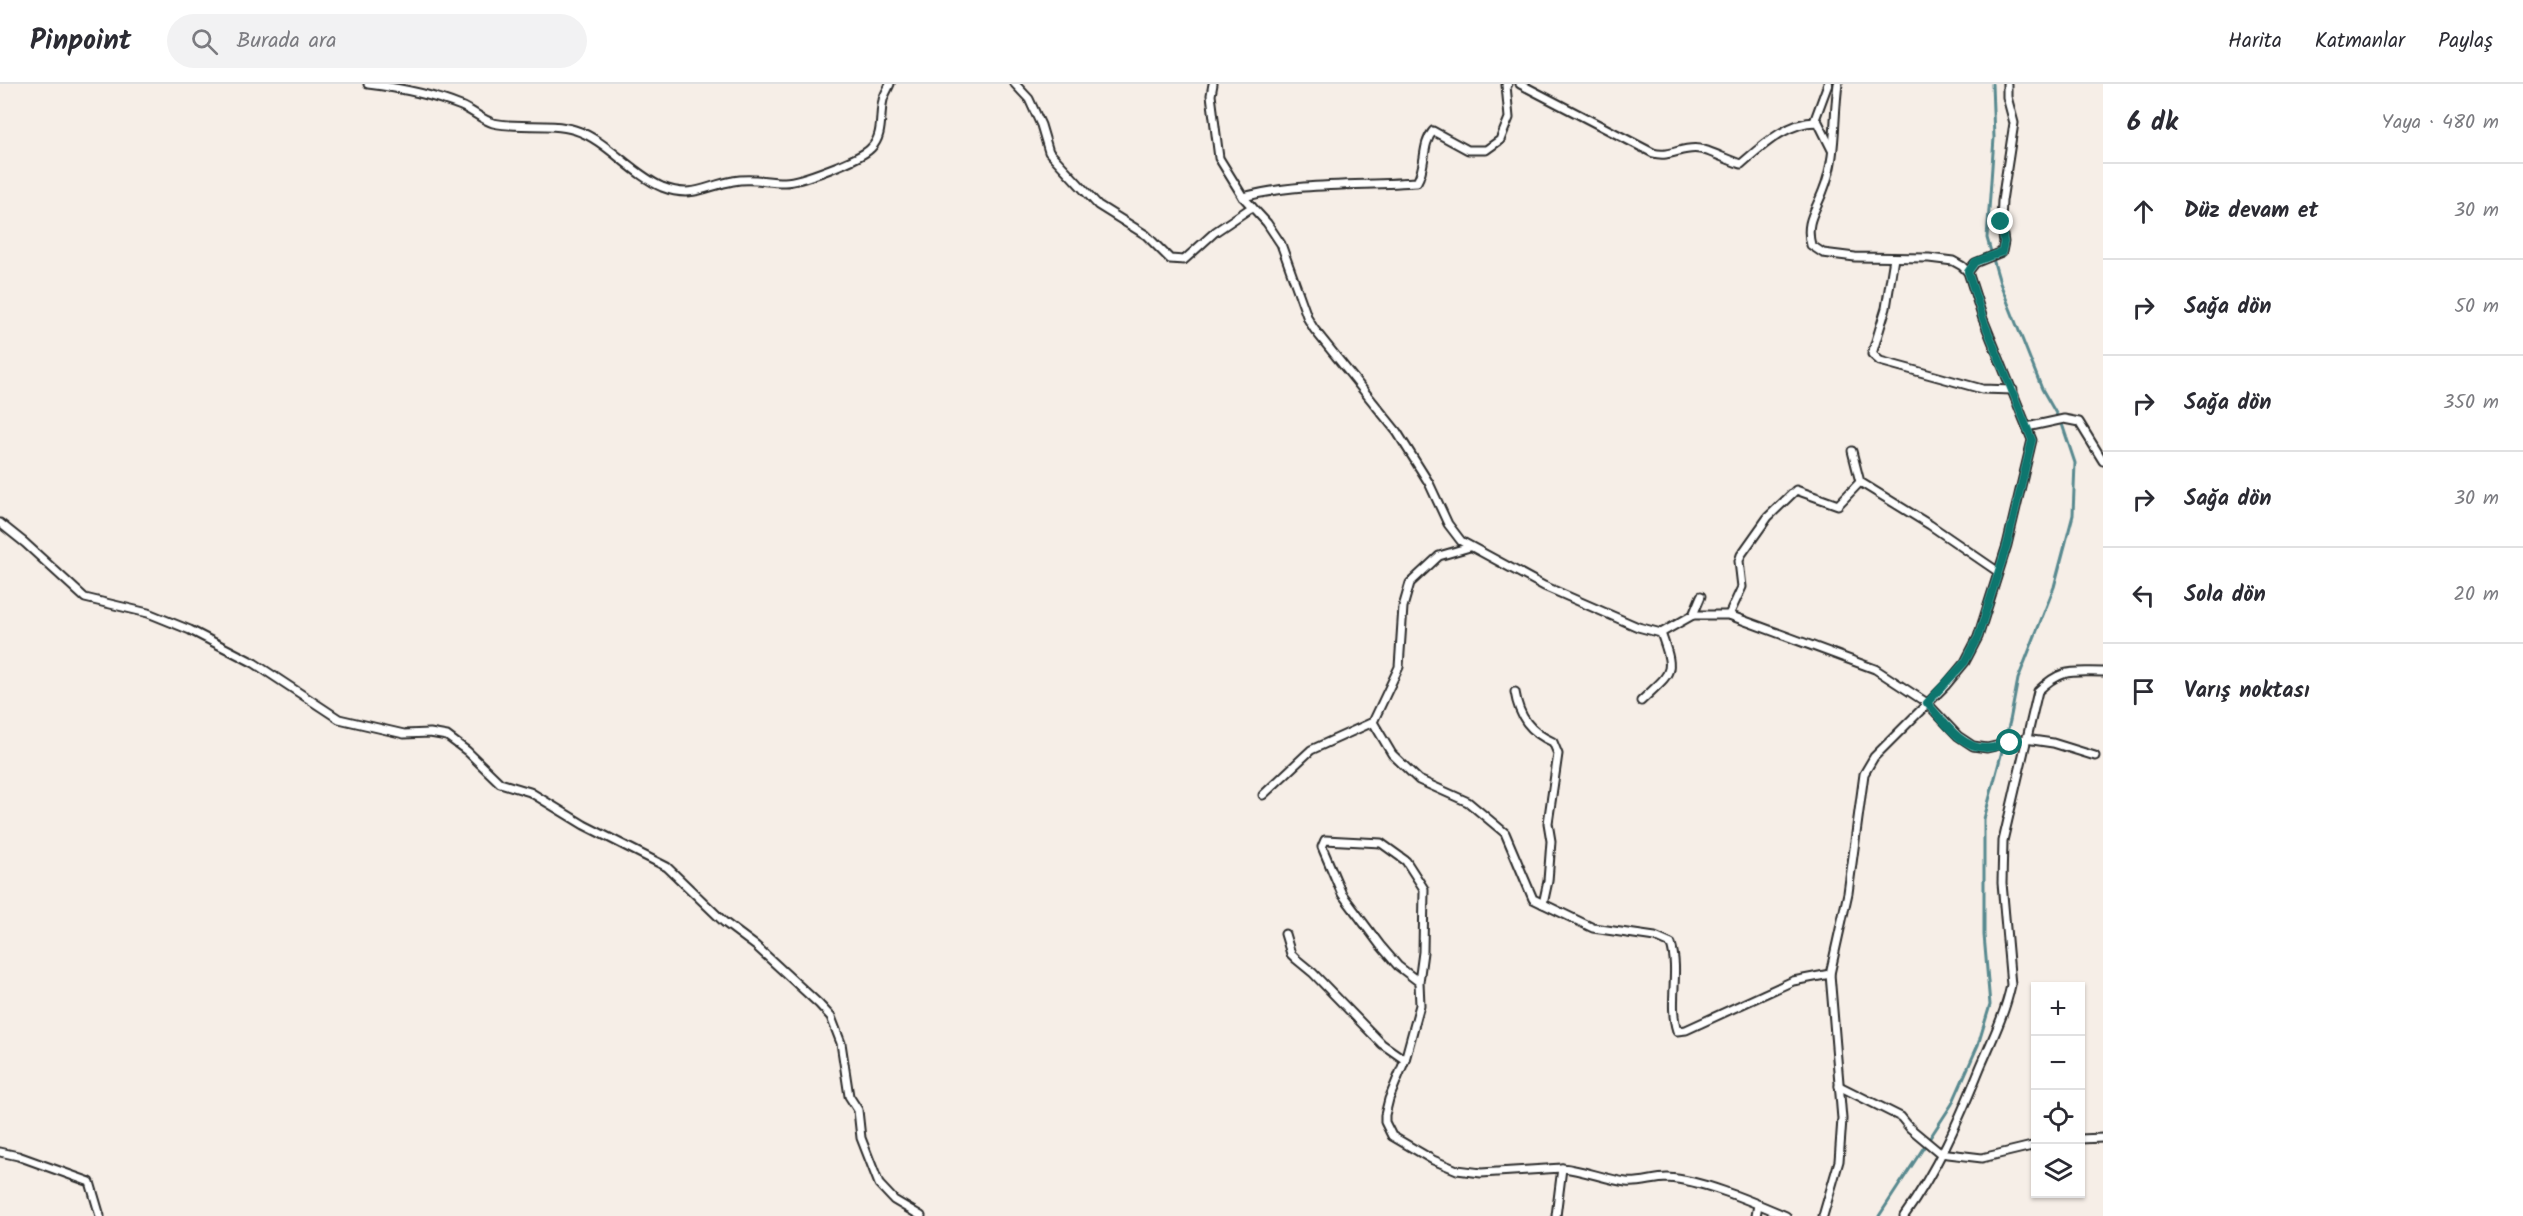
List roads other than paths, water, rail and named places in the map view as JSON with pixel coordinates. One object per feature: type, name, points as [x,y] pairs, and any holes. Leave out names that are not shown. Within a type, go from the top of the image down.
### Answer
[{"type":"street","points":[[368,84],[417,91],[464,106],[491,123],[575,130],[603,146],[646,178],[663,187],[688,193],[758,178],[783,182],[799,180],[871,149],[879,136],[883,100],[890,84]]},
{"type":"street","points":[[1015,84],[1029,99],[1041,125],[1049,152],[1072,178],[1098,205],[1146,235],[1170,259],[1184,260],[1215,232],[1252,207]]},
{"type":"street","points":[[1213,84],[1211,95],[1219,158],[1243,197],[1267,223],[1281,244],[1308,319],[1314,329],[1380,409],[1429,483],[1448,524],[1461,541],[1544,586],[1638,627],[1661,633],[1693,615],[1729,615],[1875,669],[1927,703],[1958,736],[1972,747],[1988,748],[2025,739],[2053,743],[2095,756]]},
{"type":"street","points":[[1243,197],[1271,189],[1301,186],[1417,182],[1422,173],[1427,138],[1433,131],[1468,150],[1486,150],[1500,140],[1509,118],[1506,85],[1508,84]]},
{"type":"street","points":[[1520,84],[1643,148],[1665,157],[1683,149],[1701,149],[1741,164],[1772,138],[1809,122],[1818,122],[1833,153]]},
{"type":"street","points":[[1814,122],[1828,84]]},
{"type":"street","points":[[1822,1216],[1839,1161],[1842,1119],[1830,974],[1848,892],[1864,774],[1874,757],[1965,662],[1978,637],[2007,545],[2032,440],[1983,319],[1968,272],[1953,261],[1823,253],[1811,245],[1808,231],[1833,162],[1838,84]]},
{"type":"street","points":[[1968,272],[1975,262],[2002,252],[2004,242],[2001,222],[2002,201],[2013,123],[2007,97],[2007,84]]},
{"type":"street","points":[[1894,258],[1886,308],[1872,354],[1880,361],[1982,389],[2013,390]]},
{"type":"street","points":[[2027,427],[2064,419],[2079,422],[2103,461]]},
{"type":"street","points":[[1852,451],[1860,482],[1930,525],[1997,572]]},
{"type":"street","points":[[1729,615],[1742,587],[1739,561],[1741,555],[1768,517],[1796,490],[1838,505],[1860,482]]},
{"type":"street","points":[[0,523],[85,598],[148,613],[190,630],[254,663],[339,719],[404,734],[429,733],[447,736],[467,751],[500,783],[530,792],[584,825],[667,867],[724,922],[756,946],[831,1017],[841,1042],[849,1096],[858,1110],[861,1138],[879,1184],[894,1200],[921,1216]]},
{"type":"street","points":[[1263,795],[1311,750],[1373,723],[1399,667],[1403,608],[1410,583],[1439,556],[1470,547]]},
{"type":"street","points":[[1693,615],[1701,596]]},
{"type":"street","points":[[1641,701],[1667,676],[1671,665],[1661,633]]},
{"type":"street","points":[[1904,1216],[1937,1166],[1941,1153],[1957,1125],[1992,1044],[2012,985],[2002,883],[2003,841],[2038,691],[2054,676],[2071,672],[2103,672]]},
{"type":"street","points":[[1515,692],[1523,720],[1538,735],[1553,742],[1558,754],[1549,813],[1551,841],[1548,881],[1543,904]]},
{"type":"street","points":[[1373,723],[1392,754],[1419,780],[1468,802],[1505,833],[1533,899],[1593,928],[1655,937],[1671,944],[1675,955],[1673,1018],[1677,1031],[1686,1030],[1793,981],[1830,974]]},
{"type":"street","points":[[1419,982],[1398,966],[1342,894],[1322,847],[1325,840],[1380,843],[1406,861],[1424,889],[1420,1005],[1405,1060],[1385,1115],[1385,1122],[1392,1137],[1433,1160],[1457,1170],[1481,1173],[1562,1168],[1627,1182],[1667,1178],[1693,1183],[1786,1216]]},
{"type":"street","points":[[1285,934],[1288,947],[1296,959],[1382,1044],[1405,1060]]},
{"type":"street","points":[[1839,1086],[1901,1117],[1941,1153],[1982,1158],[2031,1146]]},
{"type":"street","points":[[2085,1138],[2103,1138]]},
{"type":"street","points":[[0,1152],[18,1156],[90,1182],[100,1216]]},
{"type":"street","points":[[1556,1216],[1562,1168]]},
{"type":"street","points":[[1756,1216],[1758,1205]]},
{"type":"waterway","points":[[1879,1216],[1952,1104],[1978,1045],[1990,1005],[1984,935],[1984,819],[2010,721],[2018,679],[2054,587],[2073,515],[2075,463],[2062,424],[2042,389],[2000,283],[1987,238],[1994,138],[1992,84]]}]
